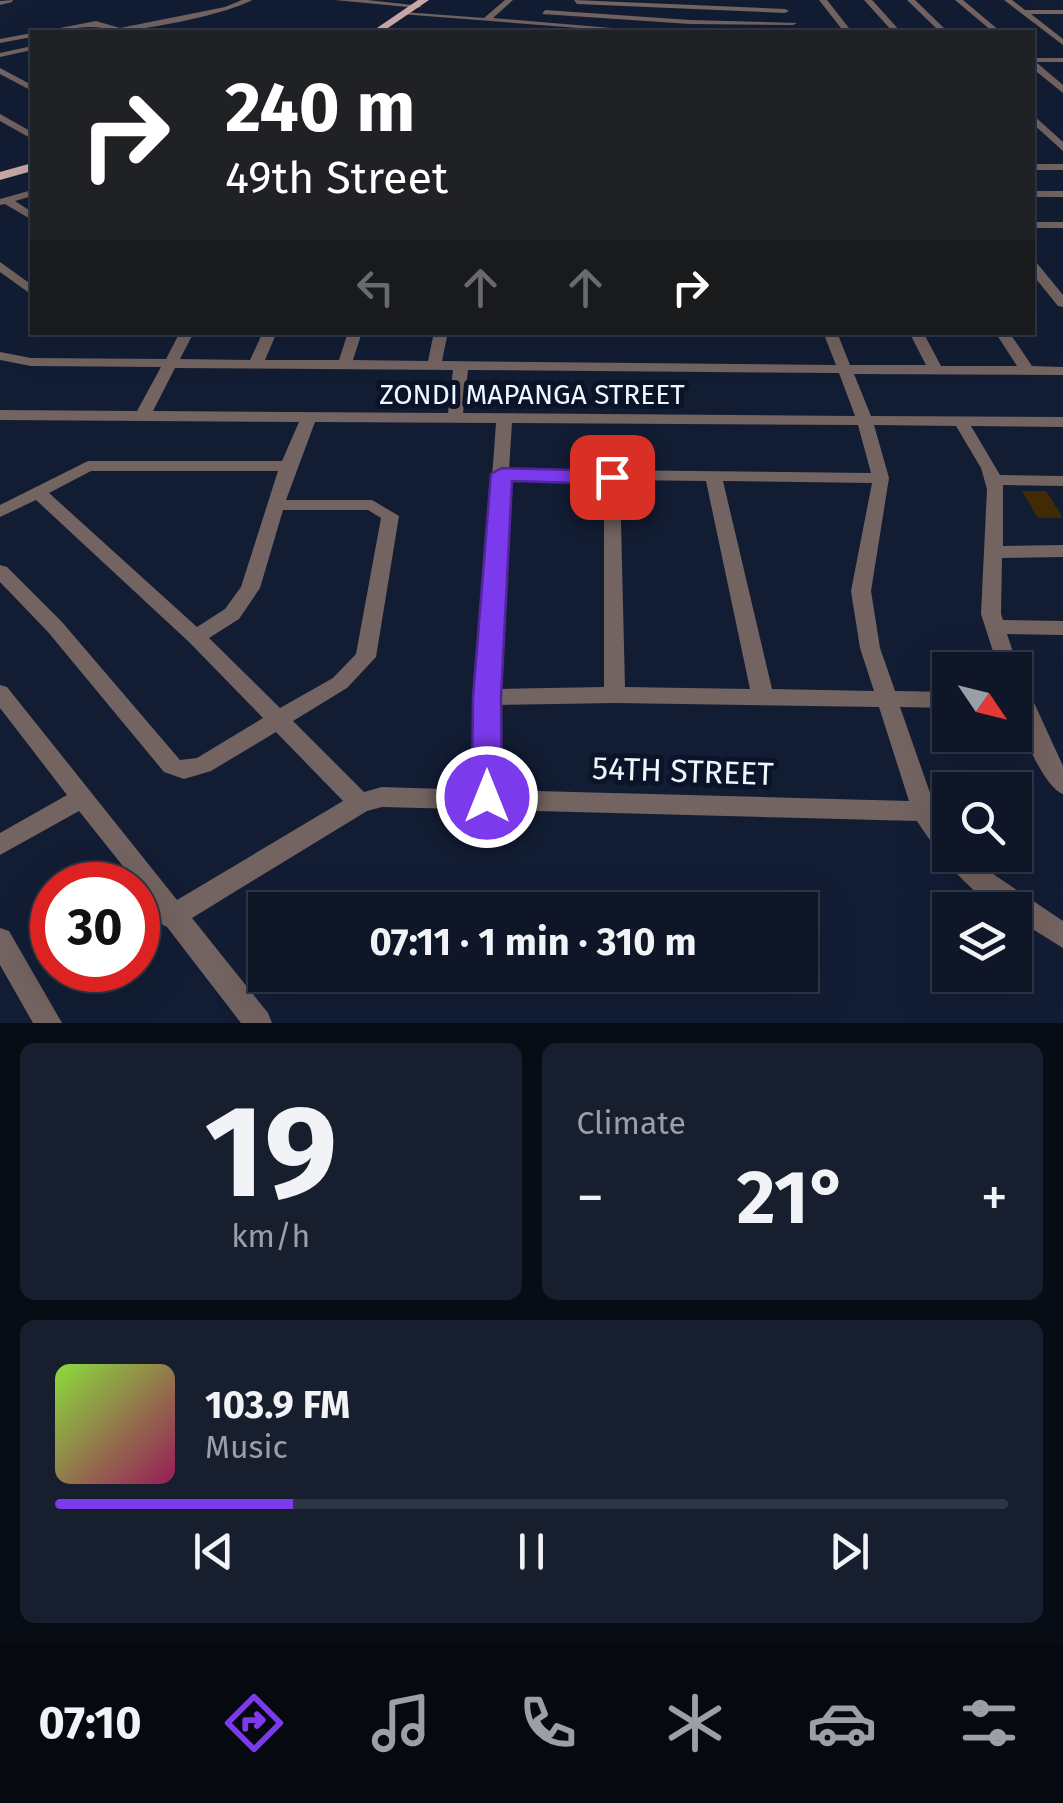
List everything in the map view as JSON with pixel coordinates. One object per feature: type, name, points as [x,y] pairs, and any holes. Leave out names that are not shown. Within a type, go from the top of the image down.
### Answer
[{"type":"main road","points":[[379,30],[418,7]]},
{"type":"main road","points":[[388,30],[418,7]]},
{"type":"main road","points":[[0,178],[30,170]]},
{"type":"street","points":[[0,3],[9,0]]},
{"type":"street","points":[[129,30],[227,9],[248,0]]},
{"type":"street","points":[[338,0],[388,2],[418,7],[443,17],[627,30]]},
{"type":"street","points":[[486,20],[509,0]]},
{"type":"street","points":[[778,0],[798,30]]},
{"type":"street","points":[[823,0],[846,30]]},
{"type":"street","points":[[868,0],[895,30]]},
{"type":"street","points":[[910,0],[942,30]]},
{"type":"street","points":[[959,0],[995,30]]},
{"type":"street","points":[[1008,0],[1063,43]]},
{"type":"street","points":[[530,23],[557,1],[691,10],[786,11]]},
{"type":"street","points":[[443,17],[454,8]]},
{"type":"street","points":[[545,12],[680,22],[793,23]]},
{"type":"street","points":[[1022,12],[1063,12]]},
{"type":"street","points":[[55,30],[96,23],[120,30]]},
{"type":"street","points":[[1038,24],[1063,24]]},
{"type":"street","points":[[0,41],[30,34]]},
{"type":"street","points":[[0,55],[30,50]]},
{"type":"street","points":[[1035,62],[1063,60]]},
{"type":"street","points":[[1035,65],[1060,87]]},
{"type":"street","points":[[0,72],[30,87]]},
{"type":"street","points":[[1035,84],[1060,87]]},
{"type":"street","points":[[0,117],[30,135]]},
{"type":"street","points":[[1035,120],[1060,145]]},
{"type":"street","points":[[1035,142],[1060,145]]},
{"type":"street","points":[[1035,166],[1063,167]]},
{"type":"street","points":[[3,201],[30,194]]},
{"type":"street","points":[[1035,194],[1063,194]]},
{"type":"street","points":[[3,201],[30,216]]},
{"type":"street","points":[[1035,225],[1063,226]]},
{"type":"street","points":[[0,266],[30,288]]},
{"type":"street","points":[[1035,269],[1063,304]]},
{"type":"street","points":[[142,415],[186,335]]},
{"type":"street","points":[[256,363],[269,335]]},
{"type":"street","points":[[345,364],[354,335]]},
{"type":"street","points":[[434,366],[440,335]]},
{"type":"street","points":[[831,335],[865,421],[881,478],[862,591],[870,648],[924,811],[932,823]]},
{"type":"street","points":[[918,335],[936,370]]},
{"type":"street","points":[[1004,335],[1027,370]]},
{"type":"street","points":[[0,356],[31,362],[1063,371]]},
{"type":"street","points":[[455,418],[461,366]]},
{"type":"street","name":"ZONDI MAPANGA STREET","points":[[0,414],[1063,422]]},
{"type":"street","points":[[196,637],[243,602],[288,466],[309,416]]},
{"type":"street","points":[[487,797],[487,697],[504,419]]},
{"type":"street","points":[[961,422],[994,480],[993,627],[1003,652]]},
{"type":"street","points":[[0,512],[88,466],[288,466]]},
{"type":"street","points":[[502,474],[881,478]]},
{"type":"street","points":[[612,477],[614,695]]},
{"type":"street","points":[[714,478],[763,698]]},
{"type":"street","points":[[994,480],[1063,481]]},
{"type":"street","points":[[39,494],[196,637],[360,802]]},
{"type":"street","points":[[0,570],[55,628],[172,766],[184,770],[203,765],[340,682],[366,656],[390,516],[372,505],[276,505]]},
{"type":"street","points":[[993,552],[1063,551]]},
{"type":"street","points":[[993,627],[1063,628]]},
{"type":"street","points":[[0,693],[257,1022]]},
{"type":"street","points":[[487,697],[932,700]]},
{"type":"street","points":[[1032,727],[1063,785]]},
{"type":"street","name":"54TH STREET","points":[[172,917],[360,802],[382,797],[924,811]]},
{"type":"street","points":[[0,846],[82,798]]},
{"type":"street","points":[[973,872],[1063,936]]},
{"type":"street","points":[[0,940],[48,1023]]},
{"type":"building","points":[[1022,491],[1046,491],[1063,518],[1038,518]]},
{"type":"route","points":[[487,797],[487,697],[502,474],[612,477]]}]
